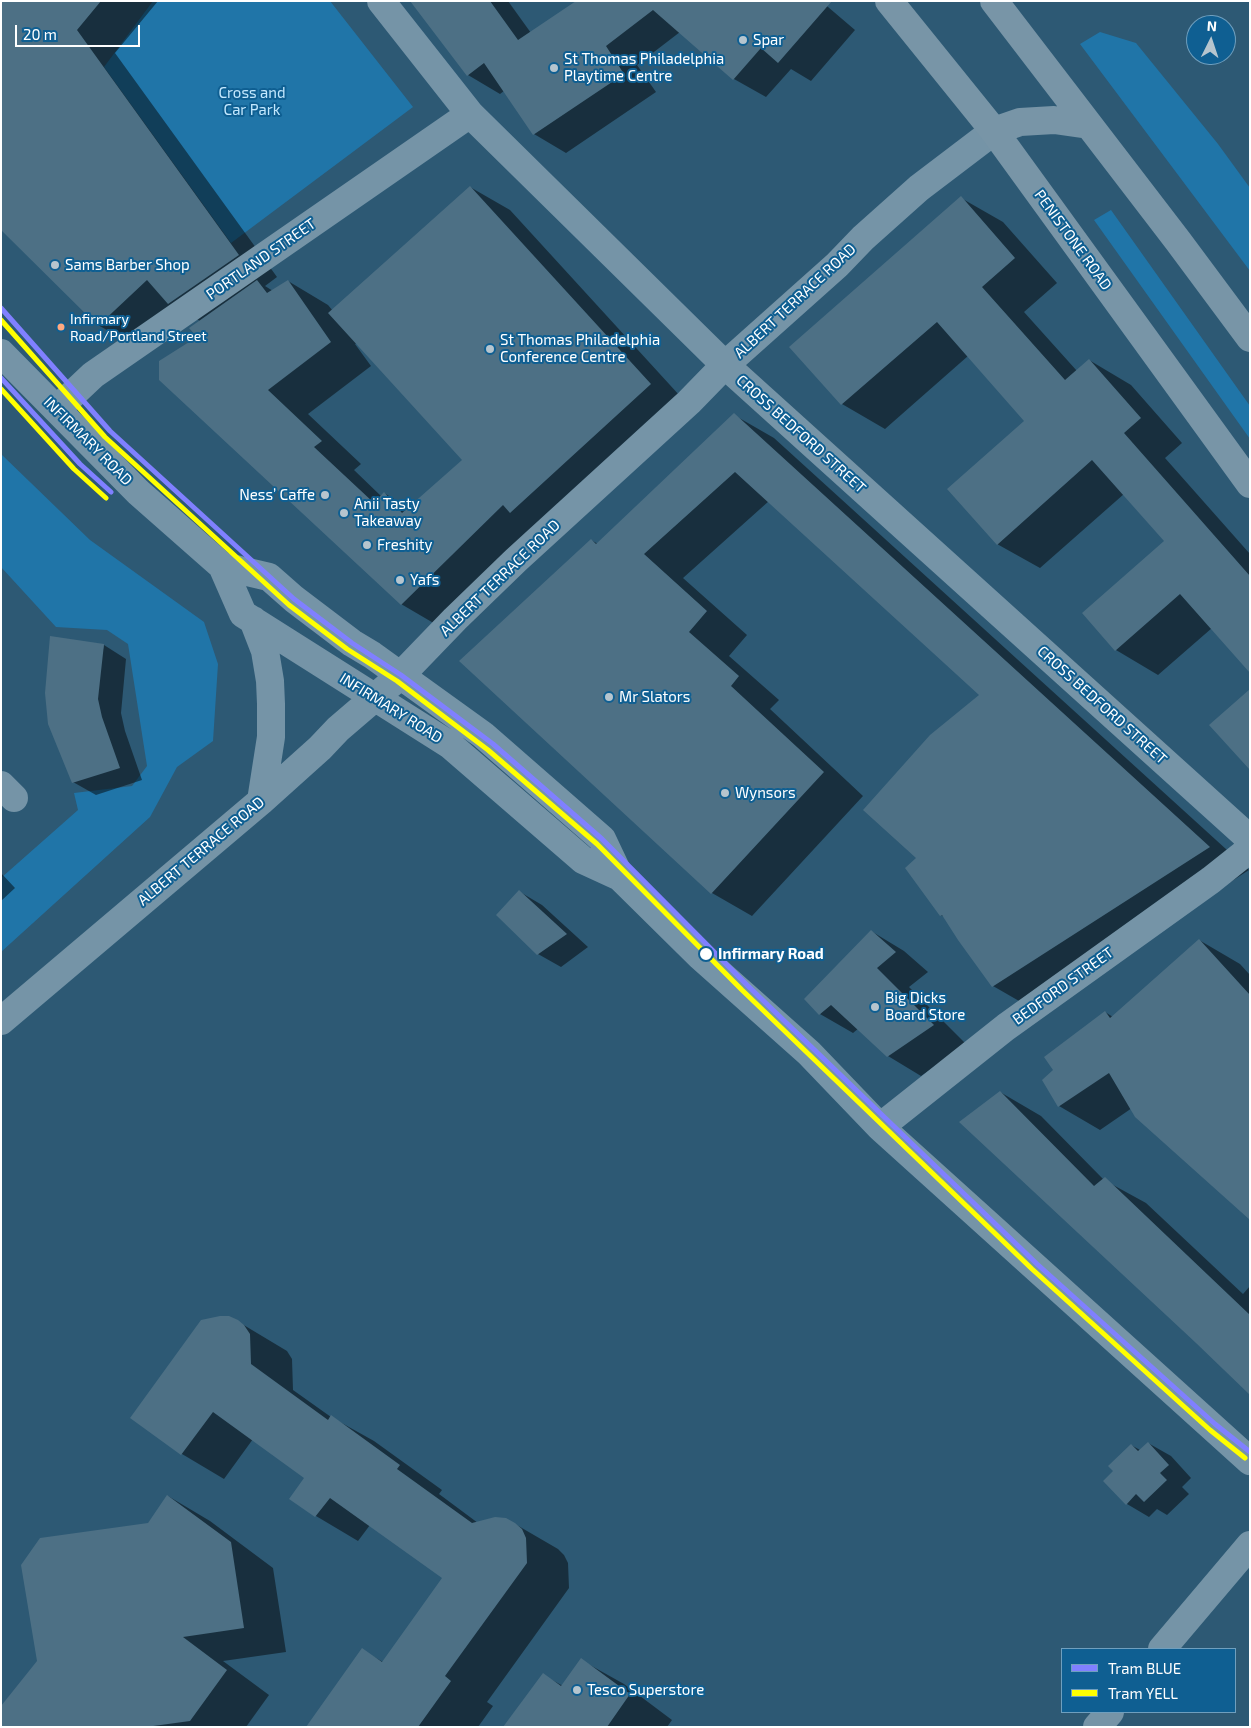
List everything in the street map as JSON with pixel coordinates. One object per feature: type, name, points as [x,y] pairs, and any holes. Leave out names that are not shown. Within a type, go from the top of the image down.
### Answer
[{"type":"highway","name":"PENISTONE ROAD","points":[[889,1],[994,131],[1250,484]]},
{"type":"highway","points":[[994,1],[1250,338]]},
{"type":"highway","points":[[994,131],[1020,122],[1054,120],[1089,125]]},
{"type":"street","name":"CROSS BEDFORD STREET","points":[[381,1],[470,114],[725,365],[1250,839]]},
{"type":"street","name":"PORTLAND STREET","points":[[56,409],[93,375],[470,114]]},
{"type":"street","name":"ALBERT TERRACE ROAD","points":[[1,1021],[261,801],[320,748],[338,729],[376,698],[516,560],[675,415],[725,365],[837,265],[863,238],[919,188],[994,131]]},
{"type":"street","name":"INFIRMARY ROAD","points":[[1,353],[138,492],[222,566],[243,614],[450,745],[582,860],[620,877]]},
{"type":"street","name":"INFIRMARY ROAD","points":[[222,566],[269,576],[294,599],[352,643],[401,675],[483,735],[602,840],[620,877],[708,964],[809,1053],[880,1127],[1250,1461]]},
{"type":"street","points":[[254,620],[265,651],[270,681],[271,704],[272,737],[261,801]]},
{"type":"street","name":"BEDFORD STREET","points":[[880,1127],[999,1032],[1211,880],[1250,849]]},
{"type":"street","points":[[1163,1648],[1250,1545]]},
{"type":"street","points":[[1097,1727],[1109,1713]]},
{"type":"green space","name":"Cross and Car Park","points":[[153,1],[330,1],[413,107],[231,243],[104,67]]},
{"type":"green space","points":[[1100,32],[1136,43],[1218,144],[1250,188],[1250,271],[1080,44]]},
{"type":"green space","points":[[1111,210],[1250,406],[1250,439],[1094,220]]},
{"type":"green space","points":[[1,454],[90,540],[204,622],[218,664],[213,741],[177,767],[150,817],[1,952],[1,878],[78,810],[74,793],[132,786],[147,766],[128,644],[107,630],[56,627],[1,567]]},
{"type":"building","points":[[1,1],[101,1],[77,30],[239,255],[168,304],[147,280],[98,326],[1,230]]},
{"type":"building","points":[[410,1],[490,1],[518,40],[576,1],[832,1],[778,63],[761,48],[733,80],[653,10],[606,46],[624,74],[533,135],[484,63],[467,76]]},
{"type":"building","points":[[470,186],[651,384],[510,513],[503,505],[401,605],[159,380],[159,361],[197,337],[189,328],[257,280],[267,293],[288,280],[331,342],[268,390],[322,441],[314,447],[374,503],[384,492],[402,513],[462,460],[328,313]]},
{"type":"building","points":[[961,196],[1015,258],[982,287],[1065,380],[1089,359],[1141,418],[1124,433],[1250,576],[1250,673],[1180,594],[1115,651],[1082,613],[1164,541],[1092,460],[997,545],[947,489],[1024,421],[937,322],[841,405],[789,347]]},
{"type":"building","points":[[734,413],[1210,847],[992,987],[942,915],[940,916],[905,868],[916,858],[863,810],[930,735],[979,695],[735,472],[644,554],[707,611],[689,632],[739,676],[731,686],[824,772],[711,894],[459,661],[591,539],[596,544]]},
{"type":"building","points":[[50,636],[104,644],[98,699],[102,717],[120,768],[72,783],[48,724],[45,693]]},
{"type":"building","points":[[1250,689],[1250,770],[1209,725]]},
{"type":"building","points":[[519,890],[567,934],[537,955],[496,915]]},
{"type":"building","name":"Big Dicks Board Store","points":[[871,930],[896,952],[877,968],[934,1025],[887,1057],[831,1005],[819,1015],[804,999]]},
{"type":"building","points":[[1199,939],[1250,995],[1250,1220],[1135,1117],[1109,1073],[1058,1107],[1042,1080],[1053,1070],[1044,1057],[1105,1011],[1110,1018]]},
{"type":"building","points":[[1000,1091],[1094,1186],[1105,1177],[1250,1315],[1250,1395],[959,1122]]},
{"type":"building","points":[[229,1316],[238,1320],[250,1334],[251,1364],[328,1420],[331,1415],[400,1465],[397,1469],[472,1523],[495,1517],[506,1518],[522,1529],[526,1538],[527,1563],[445,1676],[451,1681],[418,1727],[306,1727],[362,1648],[382,1662],[442,1578],[330,1498],[315,1517],[289,1499],[304,1478],[213,1412],[181,1455],[130,1418],[201,1320]]},
{"type":"building","points":[[1148,1442],[1169,1465],[1160,1473],[1167,1480],[1144,1502],[1136,1494],[1126,1505],[1103,1481],[1113,1471],[1108,1466],[1131,1444],[1138,1451]]},
{"type":"building","points":[[167,1495],[231,1542],[244,1628],[183,1637],[227,1670],[190,1721],[146,1727],[1,1727],[1,1706],[37,1661],[21,1565],[40,1538],[148,1523]]},
{"type":"building","name":"Tesco Superstore","points":[[581,1658],[630,1694],[607,1727],[503,1727],[543,1673],[561,1686]]},
{"type":"tram line","name":"BLUE","points":[[1,308],[110,431],[294,599],[352,643],[401,675],[493,744],[602,839],[747,985],[1037,1264],[1215,1424],[1250,1452]]},
{"type":"tram line","name":"YELL","points":[[1,320],[105,437],[289,605],[347,649],[397,681],[488,750],[597,844],[742,990],[1032,1269],[1210,1430],[1245,1458]]},
{"type":"tram line","name":"BLUE","points":[[1,378],[80,464],[111,492]]},
{"type":"tram line","name":"YELL","points":[[1,389],[74,469],[106,498]]},
{"type":"place","name":"Spar","points":[[743,40]]},
{"type":"place","name":"St Thomas Philadelphia Playtime Centre","points":[[554,68]]},
{"type":"place","name":"Sams Barber Shop","points":[[55,265]]},
{"type":"place","name":"Infirmary Road/Portland Street","points":[[61,327]]},
{"type":"place","name":"St Thomas Philadelphia Conference Centre","points":[[490,349]]},
{"type":"place","name":"Ness’ Caffe","points":[[325,495]]},
{"type":"place","name":"Anii Tasty Takeaway","points":[[344,513]]},
{"type":"place","name":"Freshity","points":[[367,545]]},
{"type":"place","name":"Yafs","points":[[400,580]]},
{"type":"place","name":"Mr Slators","points":[[609,697]]},
{"type":"place","name":"Wynsors","points":[[725,793]]},
{"type":"place","name":"Infirmary Road","points":[[706,954]]},
{"type":"place","name":"Big Dicks Board Store","points":[[875,1007]]},
{"type":"place","name":"Tesco Superstore","points":[[577,1690]]}]
